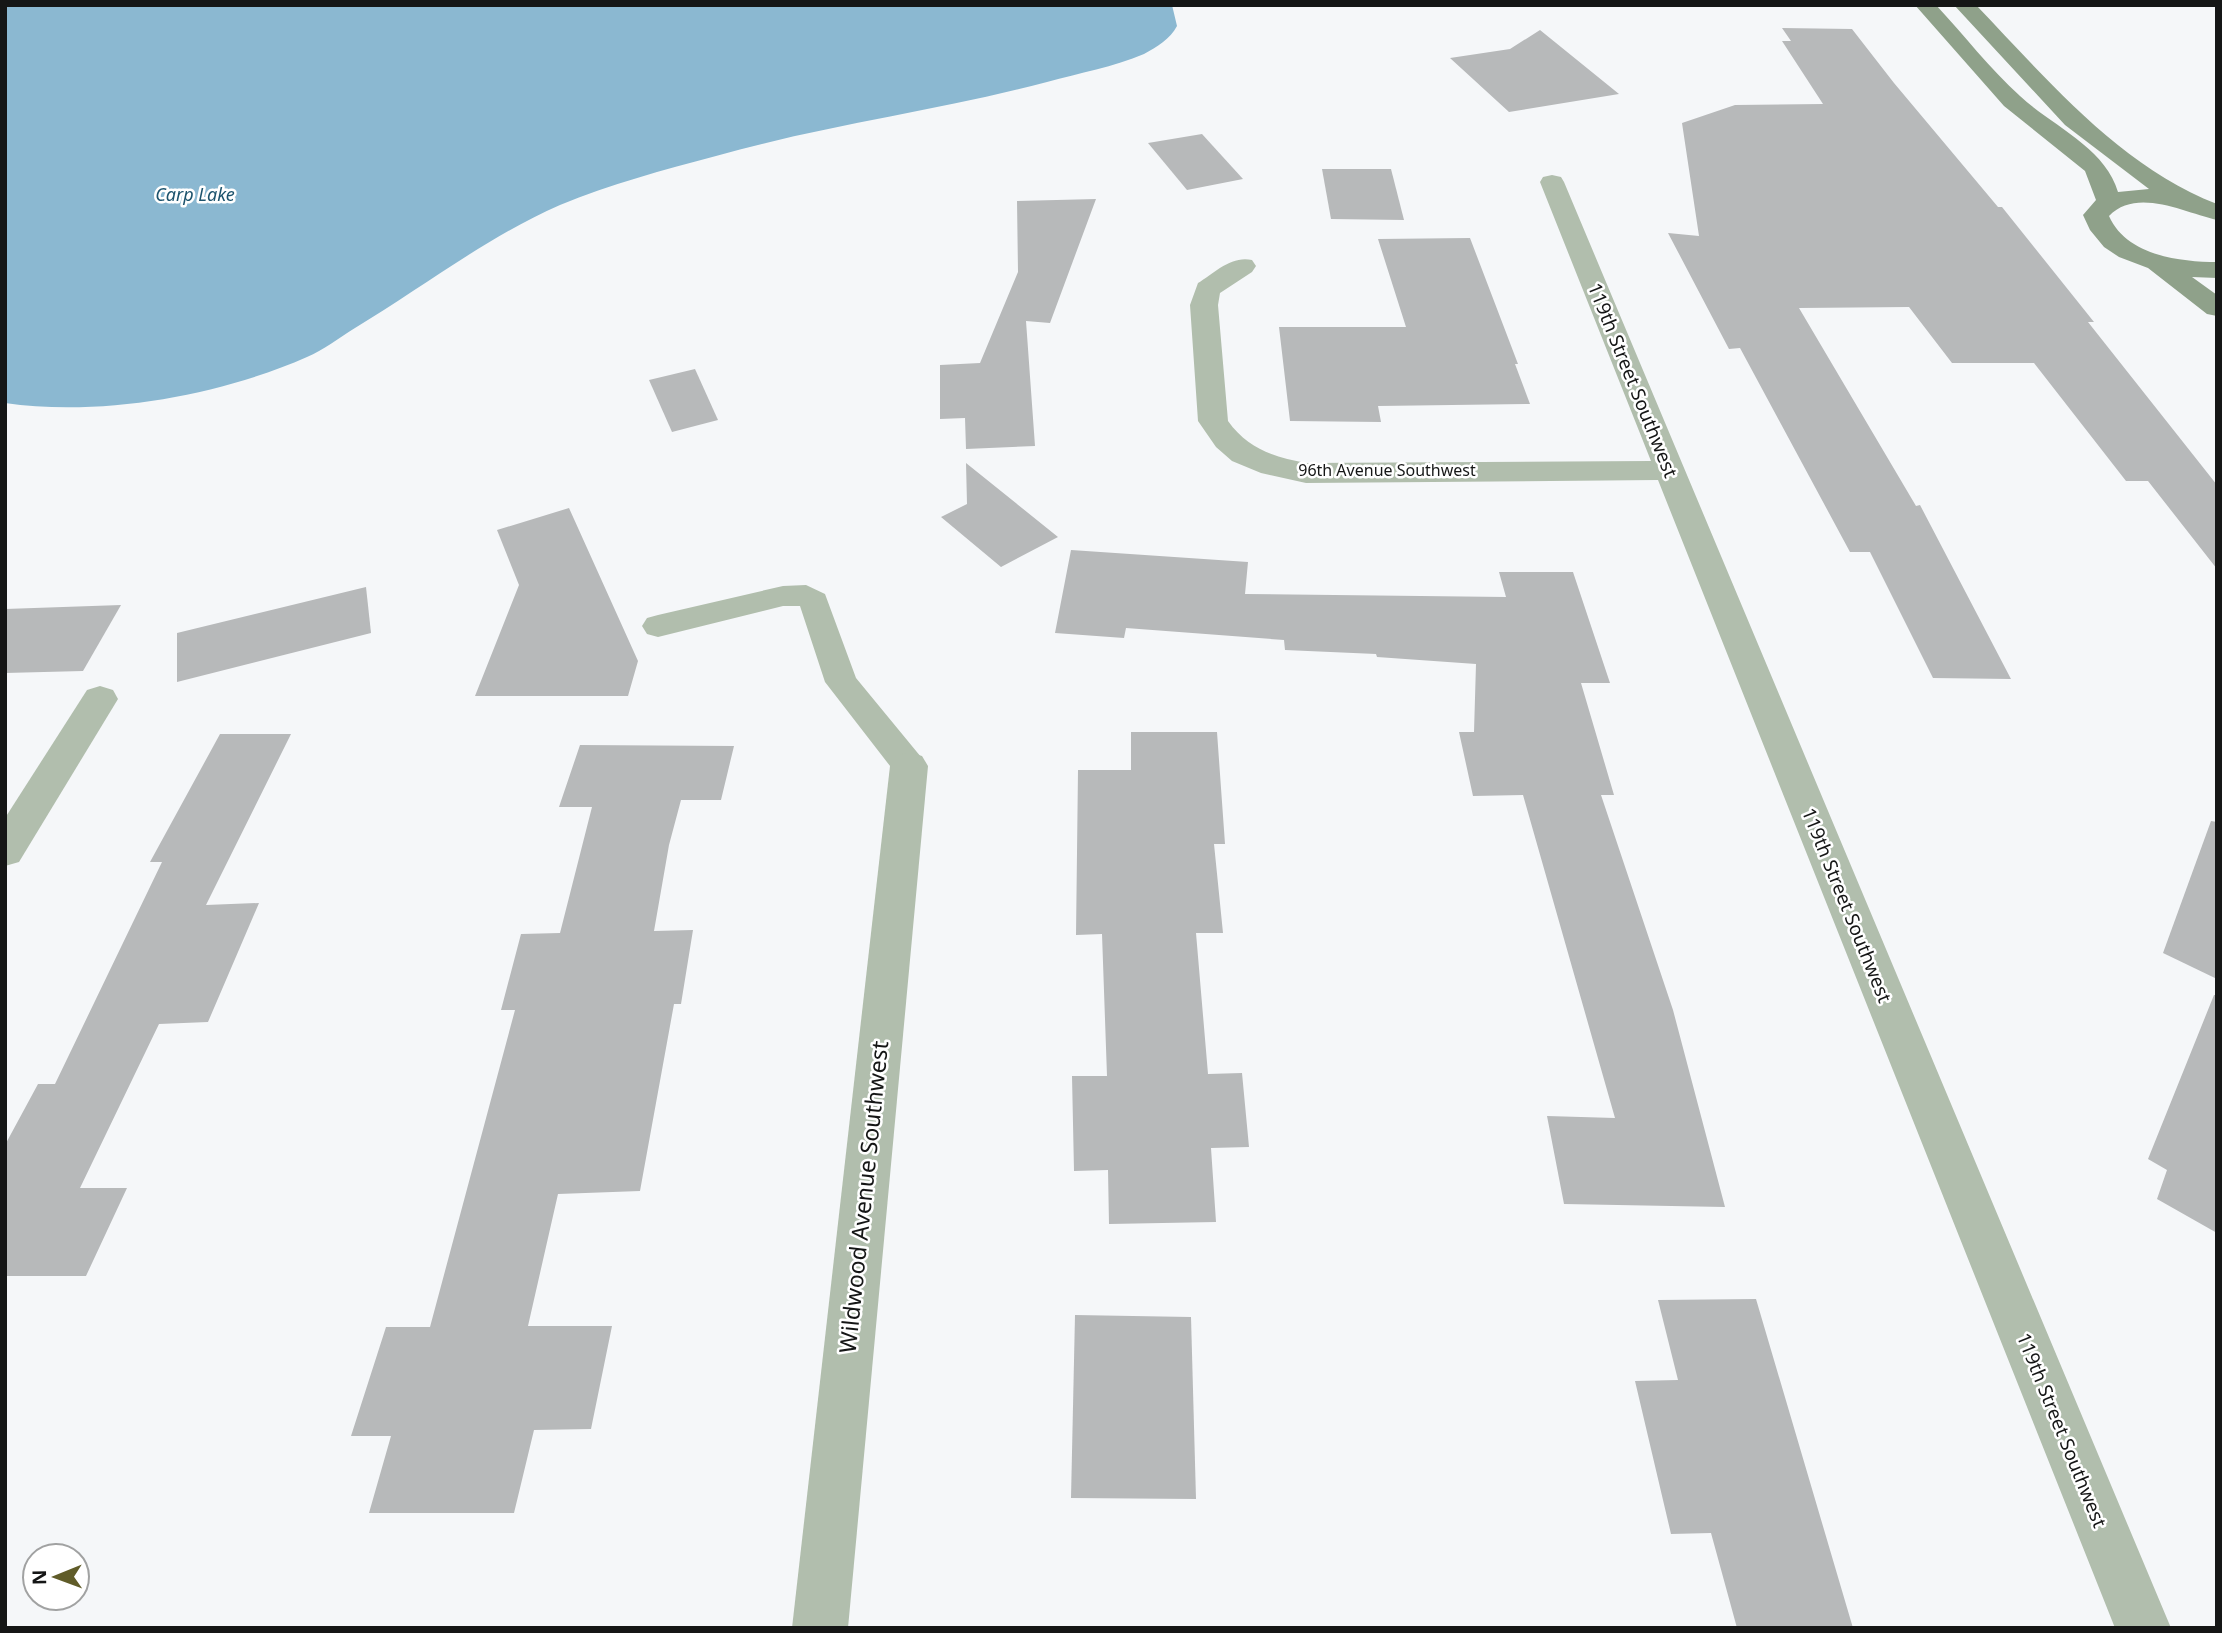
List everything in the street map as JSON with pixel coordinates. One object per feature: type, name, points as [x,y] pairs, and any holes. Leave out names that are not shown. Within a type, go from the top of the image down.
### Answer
[{"type":"main road","points":[[1925,5],[2012,101],[2094,166],[2102,177],[2109,202]]},
{"type":"main road","points":[[1964,5],[2073,120],[2147,177],[2186,202]]},
{"type":"main road","points":[[2215,212],[2186,202],[2136,196],[2109,202],[2102,206],[2096,215],[2098,227],[2110,240],[2129,251],[2179,268],[2217,270]]},
{"type":"main road","points":[[2153,261],[2217,308]]},
{"type":"street","name":"119th Street Southwest","points":[[1552,182],[2143,1628]]},
{"type":"street","name":"96th Avenue Southwest","points":[[1243,266],[1207,289],[1204,305],[1213,421],[1227,441],[1243,454],[1272,466],[1307,472],[1670,470]]},
{"type":"street","points":[[5,851],[100,699]]},
{"type":"street","name":"Wildwood Avenue Southwest","points":[[820,1628],[909,766]]},
{"type":"lane","points":[[657,626],[783,596],[806,595],[814,601],[841,682],[909,766]]},
{"type":"water","name":"Carp Lake","points":[[5,5],[1172,5],[1177,26],[1167,39],[1149,51],[1109,66],[1006,92],[757,145],[579,197],[507,232],[319,351],[273,371],[236,383],[159,400],[119,405],[42,407],[5,403]]},
{"type":"building","points":[[1782,28],[1852,29],[1998,207],[2002,207],[2094,322],[2088,322],[2217,485],[2217,569],[2148,481],[2126,481],[2034,363],[1952,363],[1909,307],[1799,308],[1916,506],[1920,505],[2011,679],[1933,678],[1870,552],[1850,552],[1740,348],[1729,349],[1668,233],[1699,236],[1682,123],[1735,105],[1823,104],[1782,41],[1791,41]]},
{"type":"building","points":[[1540,30],[1619,94],[1509,112],[1450,58],[1510,49]]},
{"type":"building","points":[[1202,134],[1243,179],[1187,190],[1148,143]]},
{"type":"building","points":[[1322,169],[1391,169],[1404,220],[1331,219]]},
{"type":"building","points":[[1096,199],[1050,323],[1026,321],[1035,446],[966,449],[965,418],[940,419],[940,365],[980,363],[1018,272],[1017,201]]},
{"type":"building","points":[[1470,238],[1518,364],[1515,364],[1530,404],[1378,406],[1381,422],[1290,421],[1279,327],[1406,327],[1378,239]]},
{"type":"building","points":[[695,369],[718,420],[672,432],[649,380]]},
{"type":"building","points":[[966,463],[1058,537],[1001,567],[941,517],[967,504]]},
{"type":"building","points":[[569,508],[638,661],[628,696],[475,696],[519,585],[497,530]]},
{"type":"building","points":[[1071,550],[1248,562],[1245,594],[1506,597],[1499,572],[1573,572],[1610,683],[1581,683],[1614,795],[1601,795],[1673,1010],[1725,1207],[1564,1204],[1547,1116],[1615,1118],[1523,795],[1473,796],[1459,732],[1474,732],[1476,664],[1377,657],[1376,654],[1285,650],[1284,640],[1126,628],[1124,638],[1055,633]]},
{"type":"building","points":[[366,587],[371,633],[177,682],[177,633]]},
{"type":"building","points":[[121,605],[83,671],[5,673],[5,609]]},
{"type":"building","points":[[1131,732],[1217,732],[1225,844],[1214,844],[1223,933],[1196,933],[1208,1074],[1242,1073],[1249,1147],[1211,1148],[1216,1222],[1109,1224],[1108,1170],[1074,1171],[1072,1076],[1107,1076],[1102,934],[1076,935],[1078,770],[1131,770]]},
{"type":"building","points":[[220,734],[291,734],[206,905],[259,903],[208,1022],[159,1024],[80,1188],[127,1188],[86,1276],[5,1276],[5,1145],[38,1084],[55,1084],[162,862],[150,862]]},
{"type":"building","points":[[580,745],[734,746],[721,800],[681,800],[669,845],[654,931],[693,930],[681,1004],[674,1004],[640,1191],[558,1194],[528,1326],[612,1326],[591,1429],[534,1430],[514,1513],[369,1513],[391,1436],[351,1436],[386,1327],[430,1327],[515,1010],[501,1010],[521,934],[560,933],[592,807],[559,807]]},
{"type":"building","points":[[2211,821],[2217,822],[2217,979],[2163,953]]},
{"type":"building","points":[[2214,995],[2217,995],[2217,1233],[2157,1199],[2167,1170],[2148,1159]]},
{"type":"building","points":[[1756,1299],[1853,1628],[1737,1628],[1711,1533],[1671,1534],[1635,1381],[1678,1380],[1658,1300]]},
{"type":"building","points":[[1075,1315],[1191,1317],[1196,1499],[1071,1498]]}]
